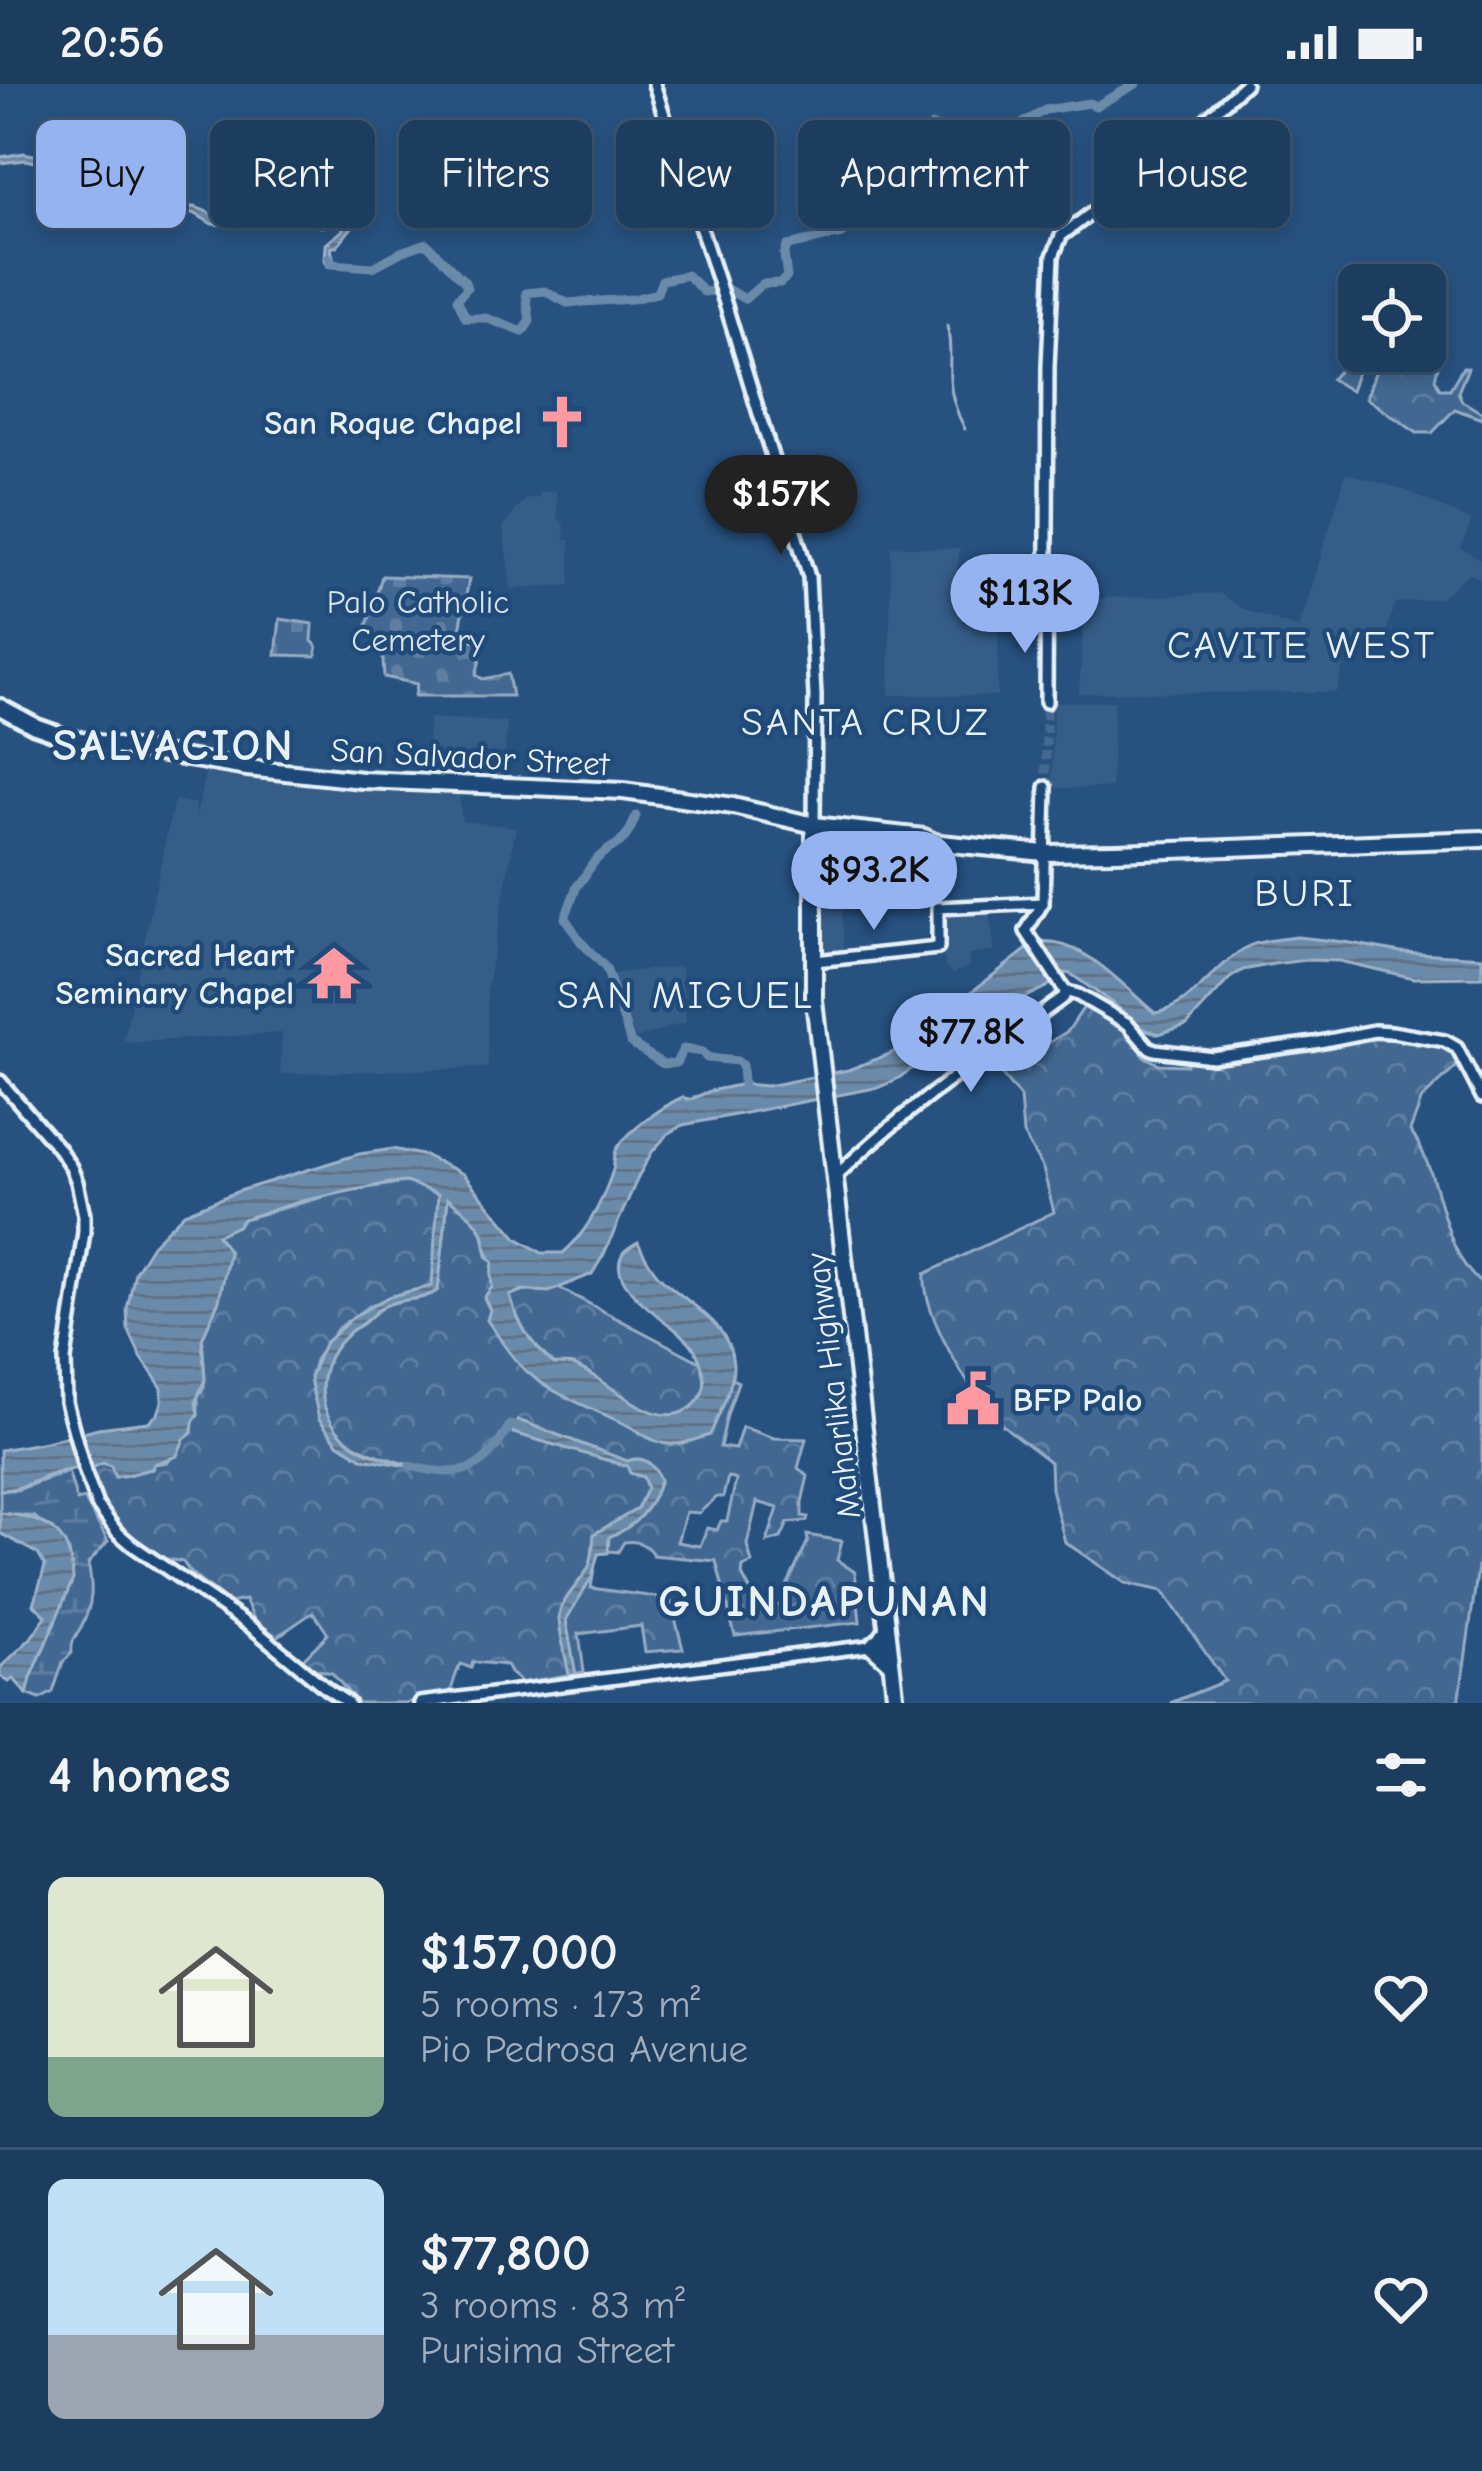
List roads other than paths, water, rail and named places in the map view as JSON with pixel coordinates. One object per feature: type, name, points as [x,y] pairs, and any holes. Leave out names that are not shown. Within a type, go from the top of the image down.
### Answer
[{"type":"highway","name":"San Salvador Street","points":[[2,710],[69,738],[248,768],[362,780],[671,796],[819,829],[1045,853],[1482,839]]},
{"type":"highway","name":"Maharlika Highway","points":[[819,829],[814,1000],[896,1703]]},
{"type":"highway","points":[[888,1636],[872,1646],[892,1664]]},
{"type":"main road","points":[[654,84],[808,577],[819,829]]},
{"type":"main road","points":[[1046,702],[1053,256],[1061,236],[1159,162],[1245,84]]},
{"type":"main road","points":[[834,1178],[866,1147],[1064,997],[1026,932],[1042,903],[1046,788]]},
{"type":"main road","points":[[814,961],[938,948],[938,908],[1042,903]]},
{"type":"main road","points":[[1064,991],[1128,1024],[1148,1047],[1176,1055],[1211,1057],[1374,1031],[1445,1041],[1456,1048],[1482,1097]]},
{"type":"main road","points":[[0,1081],[71,1167],[82,1201],[84,1232],[64,1391],[97,1505],[117,1532],[348,1703]]},
{"type":"main road","points":[[420,1703],[872,1646]]},
{"type":"main road","points":[[328,1690],[338,1703]]},
{"type":"waterway","points":[[725,288],[745,299],[762,284],[780,283],[787,277],[787,246],[842,234],[854,226],[870,199],[922,159],[932,126],[967,135],[1008,132],[1045,110],[1096,106],[1136,84]]},
{"type":"waterway","points":[[329,257],[331,264],[373,267],[426,243],[465,282],[467,288],[457,299],[466,318],[486,318],[523,332],[530,321],[526,293],[545,291],[567,303],[633,299],[657,293],[662,280],[687,275],[704,292],[715,291]]},
{"type":"waterway","points":[[947,326],[952,392],[965,429]]},
{"type":"waterway","points":[[636,816],[623,840],[602,854],[577,886],[565,918],[606,968],[631,1043],[663,1064],[676,1063],[683,1049],[737,1061],[742,1065],[743,1084]]},
{"type":"waterway","points":[[410,1466],[444,1472],[470,1468],[490,1453],[510,1425],[526,1430]]},
{"type":"tunnel","points":[[1046,702],[1046,787]]},
{"type":"place","name":"San Roque Chapel","points":[[562,422]]},
{"type":"place","name":"Sacred Heart Seminary Chapel","points":[[334,973]]},
{"type":"place","name":"BFP Palo","points":[[973,1399]]},
{"type":"district","name":"CAVITE WEST","points":[[1302,644]]},
{"type":"district","name":"SANTA CRUZ","points":[[866,721]]},
{"type":"district","name":"SALVACION","points":[[174,744]]},
{"type":"district","name":"BURI","points":[[1305,892]]},
{"type":"district","name":"SAN MIGUEL","points":[[686,994]]},
{"type":"district","name":"GUINDAPUNAN","points":[[825,1600]]},
{"type":"park label","name":"Palo Catholic Cemetery","points":[[418,620]]}]
